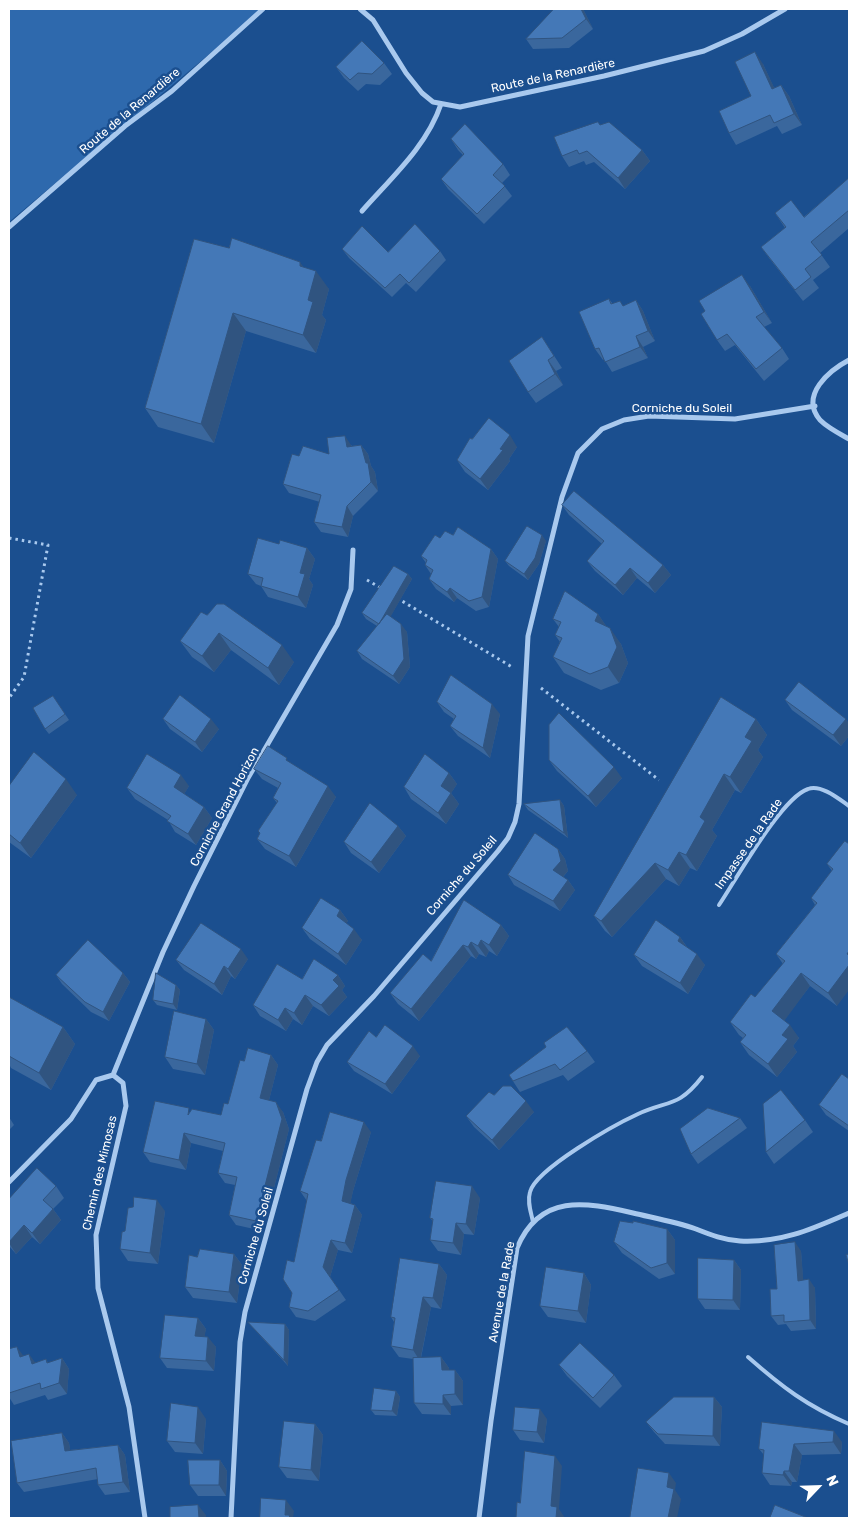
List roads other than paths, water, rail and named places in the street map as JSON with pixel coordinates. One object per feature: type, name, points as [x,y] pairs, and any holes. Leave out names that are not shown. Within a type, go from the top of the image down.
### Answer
[{"type":"street","name":"Route de la Renardière","points":[[9,227],[125,126],[172,90],[263,9]]},
{"type":"street","name":"Route de la Renardière","points":[[360,9],[373,20],[406,73],[422,93],[433,102],[460,107],[604,76],[704,51],[742,34],[785,9]]},
{"type":"street","points":[[362,211],[416,149],[429,131],[441,104]]},
{"type":"street","points":[[849,360],[831,370],[817,386],[814,399],[814,406],[820,419],[849,439]]},
{"type":"street","name":"Corniche du Soleil","points":[[232,1518],[240,1342],[245,1312],[307,1089],[317,1062],[327,1045],[374,996],[498,851],[508,838],[516,822],[522,782],[528,636],[562,497],[578,453],[602,429],[624,420],[649,416],[735,419],[814,406]]},
{"type":"street","name":"Corniche Grand Horizon","points":[[113,1075],[163,952],[194,886],[248,778],[337,625],[351,589],[353,550]]},
{"type":"street","points":[[9,1182],[71,1119],[96,1080],[113,1075]]},
{"type":"street","name":"Chemin des Mimosas","points":[[113,1075],[123,1083],[126,1106],[96,1235],[98,1288],[129,1407],[145,1518]]},
{"type":"street","name":"Avenue de la Rade","points":[[479,1518],[491,1421],[517,1248],[522,1235],[533,1222],[555,1208],[583,1203],[696,1229],[715,1238],[765,1240],[789,1238],[849,1213]]},
{"type":"lane","name":"Impasse de la Rade","points":[[719,905],[779,815],[800,793],[809,788],[819,790],[832,794],[849,806]]},
{"type":"lane","points":[[533,1222],[529,1201],[530,1191],[536,1180],[550,1167],[639,1114],[670,1104],[685,1096],[702,1077]]},
{"type":"lane","points":[[748,1357],[799,1399],[849,1424]]}]
